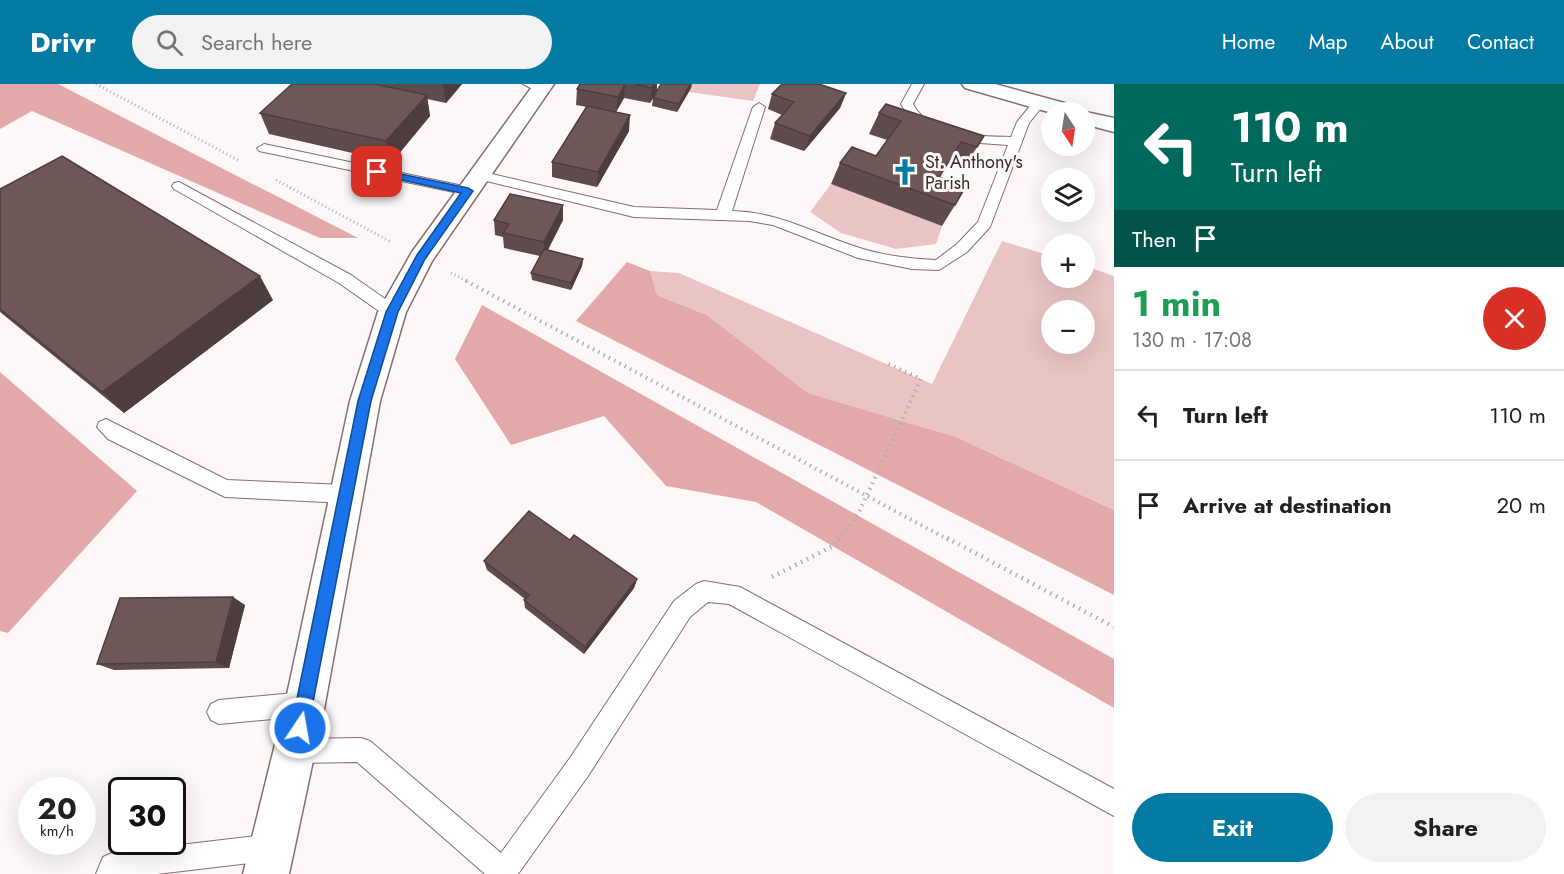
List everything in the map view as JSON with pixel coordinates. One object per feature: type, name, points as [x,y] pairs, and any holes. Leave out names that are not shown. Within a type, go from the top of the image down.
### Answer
[{"type":"street","points":[[972,84],[1039,103]]},
{"type":"street","points":[[270,861],[305,705],[365,401],[392,312],[421,258],[538,86]]},
{"type":"street","points":[[1095,120],[1114,124]]},
{"type":"lane","points":[[918,84],[907,104],[912,114],[922,124],[970,138],[1015,141]]},
{"type":"lane","points":[[264,148],[634,212],[723,215],[776,221],[858,253],[912,264],[939,264],[962,248],[985,224],[1023,122],[1039,103]]},
{"type":"lane","points":[[723,215],[759,106]]},
{"type":"lane","points":[[179,186],[345,279],[392,312]]},
{"type":"lane","points":[[106,427],[115,434],[225,488],[346,494]]},
{"type":"lane","points":[[295,751],[361,750],[504,872],[579,767],[682,609],[705,591],[732,594],[1114,803]]},
{"type":"lane","points":[[219,712],[305,705]]},
{"type":"lane","points":[[109,874],[112,866],[270,861]]},
{"type":"path","points":[[96,84],[246,164]]},
{"type":"path","points":[[112,84],[112,93]]},
{"type":"path","points":[[266,175],[648,376],[1114,627]]},
{"type":"path","points":[[732,594],[751,587],[833,546],[860,510],[921,379],[886,363]]},
{"type":"shaded area","points":[[0,84],[58,84],[358,238],[320,238],[32,111],[0,129]]},
{"type":"shaded area","points":[[675,84],[760,84],[753,101],[689,92]]},
{"type":"shaded area","points":[[831,184],[942,226],[936,244],[896,249],[841,233],[810,212]]},
{"type":"shaded area","points":[[1002,241],[1041,253],[1041,288],[1095,288],[1095,269],[1114,276],[1114,510],[956,437],[808,393],[707,315],[657,295],[650,271],[679,273],[932,384]]},
{"type":"shaded area","points":[[627,262],[650,271],[657,295],[707,315],[808,393],[956,437],[1114,510],[1114,595],[576,321]]},
{"type":"shaded area","points":[[482,305],[1114,659],[1114,708],[756,502],[666,486],[604,416],[511,445],[455,359]]},
{"type":"shaded area","points":[[0,372],[137,491],[8,633],[0,631]]},
{"type":"building","points":[[292,84],[374,84],[427,95],[386,141],[260,113]]},
{"type":"building","points":[[580,84],[625,84],[618,97],[577,89]]},
{"type":"building","points":[[634,84],[654,84],[652,88]]},
{"type":"building","points":[[661,84],[690,84],[679,104],[653,98]]},
{"type":"building","points":[[782,84],[819,84],[846,93],[810,136],[775,123],[794,102],[772,94]]},
{"type":"building","points":[[886,104],[984,136],[977,147],[961,142],[939,177],[966,186],[955,205],[840,163],[852,147],[876,156],[901,121],[879,113]]},
{"type":"building","points":[[587,106],[630,115],[598,172],[552,162]]},
{"type":"building","points":[[62,156],[260,276],[102,392],[0,309],[0,189]]},
{"type":"building","points":[[510,194],[563,205],[544,242],[503,233],[509,224],[494,220]]},
{"type":"building","points":[[544,249],[583,259],[571,283],[531,273]]},
{"type":"building","points":[[529,511],[570,540],[574,535],[637,579],[585,647],[524,600],[529,595],[484,561]]},
{"type":"building","points":[[233,597],[216,662],[97,664],[120,598]]},
{"type":"place","name":"St. Anthony's Parish","points":[[905,172]]},
{"type":"route","points":[[300,728],[365,401],[392,312],[421,258],[468,191],[377,172]]}]
